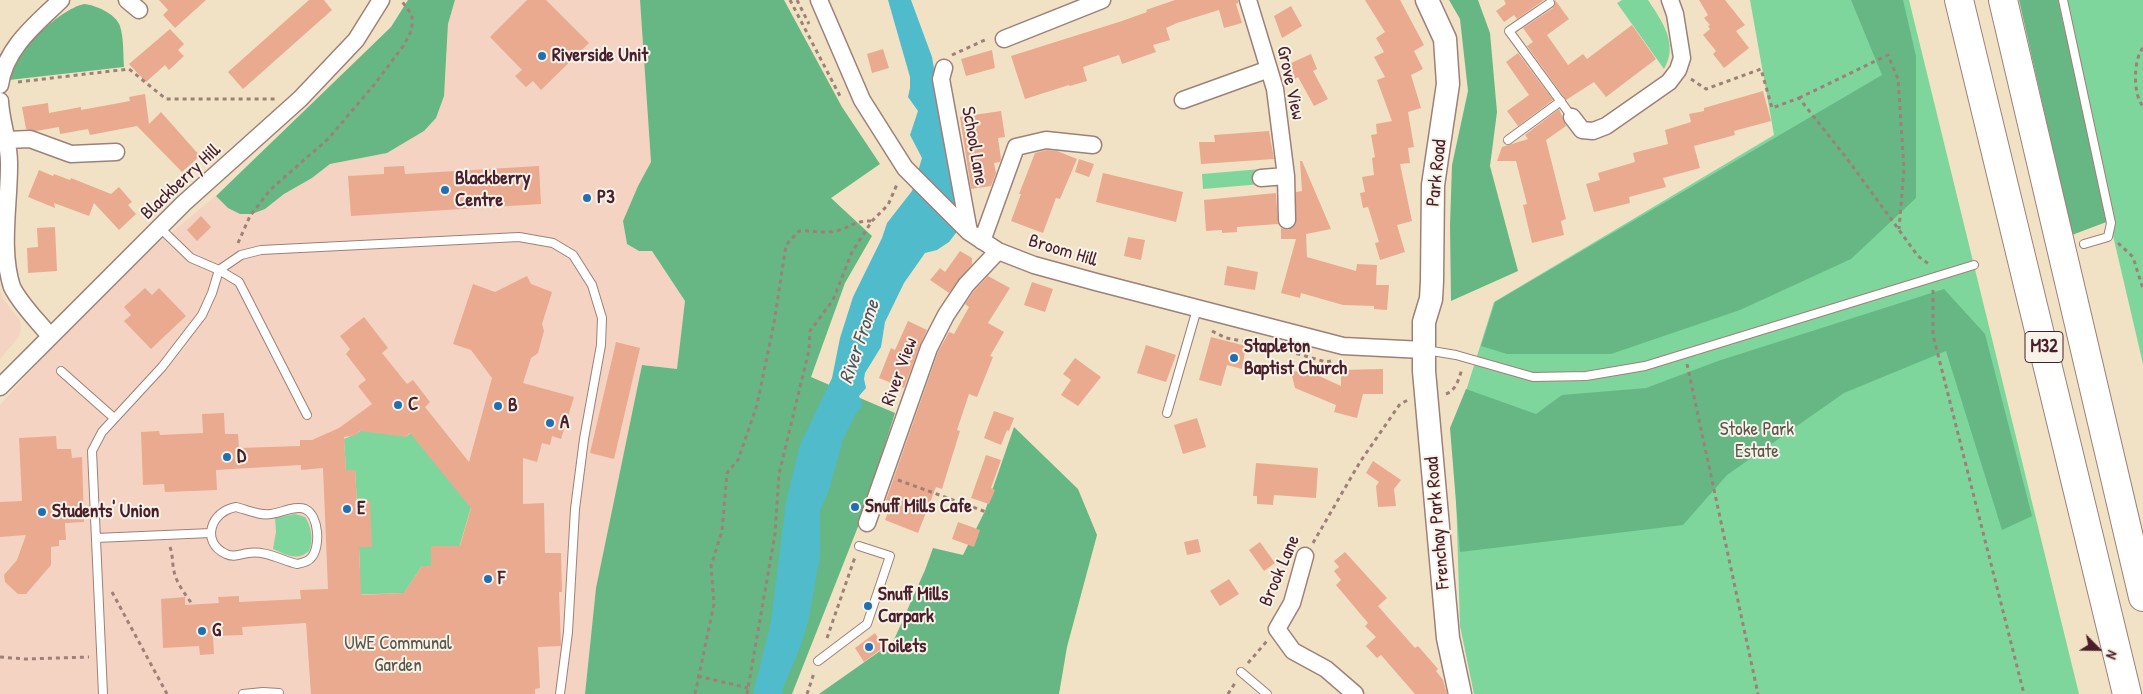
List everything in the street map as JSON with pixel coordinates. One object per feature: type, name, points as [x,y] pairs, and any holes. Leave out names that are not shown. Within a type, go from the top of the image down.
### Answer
[{"type":"highway","name":"M32","points":[[1959,0],[2127,694]]},
{"type":"highway","name":"M32","points":[[2003,0],[2143,597]]},
{"type":"main road","name":"Park Road","points":[[1423,350],[1424,322],[1431,290],[1433,185],[1448,84],[1445,40],[1427,0]]},
{"type":"main road","name":"Frenchay Park Road","points":[[1423,350],[1448,638],[1460,694]]},
{"type":"street","points":[[0,79],[17,43],[61,0]]},
{"type":"street","name":"Blackberry Hill","points":[[0,387],[184,203],[300,99],[356,40],[382,0]]},
{"type":"street","name":"Broom Hill","points":[[820,0],[862,100],[907,171],[971,232],[998,251],[1034,265],[1343,346],[1423,350]]},
{"type":"street","points":[[1004,39],[1084,3],[1102,0]]},
{"type":"street","name":"Grove View","points":[[1248,0],[1275,89],[1286,176],[1287,220]]},
{"type":"street","points":[[1572,117],[1582,130],[1594,131],[1606,126],[1669,82],[1678,70],[1682,58],[1675,14],[1670,0]]},
{"type":"street","name":"School Lane","points":[[944,68],[941,79],[971,232]]},
{"type":"street","points":[[1182,100],[1269,68]]},
{"type":"street","points":[[0,101],[7,140],[3,237],[5,269],[15,293],[50,336]]},
{"type":"street","points":[[7,140],[30,139],[71,154],[116,152]]},
{"type":"street","points":[[971,232],[1016,146],[1046,140],[1093,145]]},
{"type":"street","points":[[1262,178],[1286,176]]},
{"type":"street","name":"River View","points":[[867,523],[928,348],[946,315],[966,285],[998,251]]},
{"type":"street","name":"Brook Lane","points":[[1305,556],[1292,603],[1277,629],[1293,651],[1326,669],[1355,694]]},
{"type":"lane","points":[[2063,0],[2111,223],[2108,237],[2084,244]]},
{"type":"lane","points":[[1550,3],[1510,31],[1572,117]]},
{"type":"lane","points":[[1508,140],[1561,101]]},
{"type":"lane","points":[[160,228],[191,258],[219,270],[239,282],[306,415]]},
{"type":"lane","points":[[104,694],[92,451],[99,437],[114,418],[162,367],[197,322],[210,299],[219,270],[231,260],[250,252],[261,250],[519,237],[553,243],[573,256],[580,264],[597,297],[604,331],[584,439],[575,509],[568,632],[560,694]]},
{"type":"lane","points":[[1423,350],[1456,355],[1533,377],[1586,376],[1645,366],[1974,265]]},
{"type":"lane","points":[[1167,413],[1198,308]]},
{"type":"lane","points":[[61,371],[114,418]]},
{"type":"lane","points":[[228,508],[269,515],[298,508],[310,512],[314,518],[317,538],[316,551],[311,559],[297,564],[267,554],[249,553],[230,556],[217,548],[211,533],[216,518],[228,508]]},
{"type":"lane","points":[[96,538],[211,533]]},
{"type":"lane","points":[[818,661],[867,624],[890,556],[859,546]]},
{"type":"lane","points":[[1241,672],[1267,694]]},
{"type":"lane","points":[[244,694],[279,693]]},
{"type":"path","points":[[231,260],[250,216],[270,190],[328,139],[374,85],[404,45],[412,29],[412,15],[401,0]]},
{"type":"path","points":[[790,0],[845,104]]},
{"type":"path","points":[[2143,48],[2138,54],[2136,78],[2139,102],[2143,106]]},
{"type":"path","points":[[1678,70],[1706,88],[1761,70],[1772,108],[1799,98],[1888,54],[1898,79],[1899,88],[1904,170],[1899,230]]},
{"type":"path","points":[[0,79],[129,69],[166,99],[300,99]]},
{"type":"path","points":[[1799,98],[1918,256],[1945,273]]},
{"type":"path","points":[[747,694],[775,534],[779,474],[809,350],[810,331],[833,300],[852,252],[872,221],[888,205],[907,171]]},
{"type":"path","points":[[694,694],[714,604],[711,566],[722,531],[727,472],[738,460],[757,405],[774,323],[786,245],[799,230],[834,232],[858,221],[872,221]]},
{"type":"path","points":[[2108,237],[2123,245],[2133,257],[2143,289]]},
{"type":"path","points":[[1932,277],[1933,335],[2024,694]]},
{"type":"path","points":[[1685,354],[1758,694]]},
{"type":"path","points":[[1444,394],[1450,393],[1455,387],[1463,366]]},
{"type":"path","name":"Brook Lane","points":[[1305,556],[1360,462],[1400,404],[1413,397]]},
{"type":"path","points":[[885,475],[989,513]]},
{"type":"path","points":[[166,535],[172,553],[174,571],[179,584],[192,604]]},
{"type":"path","points":[[807,694],[859,546]]},
{"type":"path","points":[[97,565],[167,694]]},
{"type":"path","points":[[1228,694],[1241,672],[1277,629]]},
{"type":"path","points":[[0,658],[102,657]]},
{"type":"path","points":[[698,676],[748,688]]},
{"type":"shaded area","points":[[455,0],[640,0],[651,163],[638,186],[623,222],[627,244],[639,251],[652,251],[685,301],[678,369],[642,365],[596,588],[585,694],[0,694],[0,405],[62,336],[157,244],[216,196],[228,208],[265,209],[284,194],[312,178],[330,164],[387,153],[424,131],[446,73],[448,24]]},
{"type":"shaded area","points":[[0,290],[4,300],[20,321],[21,330],[18,338],[0,359]]},
{"type":"green space","points":[[408,0],[455,0],[448,24],[444,96],[436,118],[424,131],[387,153],[330,164],[312,178],[284,194],[265,209],[252,214],[240,214],[228,208],[216,196],[391,27]]},
{"type":"green space","points":[[640,0],[784,0],[842,107],[880,164],[831,198],[872,236],[845,283],[811,377],[895,413],[863,514],[792,694],[585,694],[596,588],[642,365],[677,369],[685,301],[652,251],[639,251],[627,244],[623,221],[651,162]]},
{"type":"green space","points":[[1449,0],[1478,0],[1490,33],[1497,112],[1490,166],[1518,271],[1451,301],[1450,225],[1452,165],[1468,91],[1460,19]]},
{"type":"green space","points":[[1622,0],[1648,0],[1659,16],[1667,33],[1670,51],[1664,69],[1617,3]]},
{"type":"green space","name":"Stoke Park Estate","points":[[1750,0],[1909,0],[2079,694],[1474,694],[1460,626],[1454,429],[1494,302],[1774,135]]},
{"type":"green space","points":[[1851,0],[1903,0],[1916,56],[1916,198],[1851,259],[1740,310],[1611,354],[1507,354],[1481,346],[1495,302],[1882,75]]},
{"type":"green space","points":[[2019,0],[2058,0],[2109,221],[2072,235]]},
{"type":"green space","points":[[2058,0],[2143,0],[2143,364]]},
{"type":"green space","points":[[84,4],[105,11],[118,22],[122,36],[124,67],[9,80],[19,58],[39,34],[62,15]]},
{"type":"green space","points":[[1261,169],[1262,184],[1203,189],[1202,174]]},
{"type":"green space","points":[[1944,289],[1985,334],[2032,516],[2002,530],[1946,351],[1844,393],[1727,475],[1683,525],[1460,552],[1450,428],[1466,389],[1536,414],[1562,395],[1646,388],[1718,361]]},
{"type":"green space","name":"UWE Communal Garden","points":[[377,417],[407,436],[411,433],[471,507],[454,565],[445,565],[445,546],[432,546],[431,566],[422,566],[404,593],[345,595],[345,570],[360,569],[359,547],[371,547],[369,501],[357,502],[355,470],[346,470],[344,439],[358,433]]},
{"type":"green space","points":[[1014,427],[1078,489],[1097,535],[1067,647],[1059,694],[819,694],[893,642],[933,548],[963,555],[985,511]]},
{"type":"green space","points":[[295,514],[305,517],[312,538],[309,551],[296,557],[273,549],[276,532],[275,518]]},
{"type":"water","name":"River Frome","points":[[888,0],[911,0],[932,57],[951,164],[959,229],[949,242],[937,250],[925,253],[904,283],[885,322],[881,347],[865,373],[866,388],[859,396],[862,403],[861,408],[856,413],[843,439],[829,490],[820,510],[820,556],[809,617],[801,645],[782,694],[753,694],[771,622],[786,502],[800,445],[832,378],[840,338],[853,297],[882,238],[887,223],[912,191],[922,158],[910,135],[918,111],[908,97],[910,77]]},
{"type":"building","points":[[159,0],[206,0],[175,28],[163,15],[168,10]]},
{"type":"building","points":[[309,0],[324,0],[332,10],[243,89],[228,72]]},
{"type":"building","name":"Riverside Unit","points":[[527,0],[546,0],[589,43],[541,90],[533,81],[526,87],[515,76],[522,70],[490,37]]},
{"type":"building","points":[[1175,0],[1238,0],[1236,4],[1242,23],[1224,28],[1219,10],[1177,23],[1166,28],[1170,40],[1153,45],[1156,52],[1122,64],[1119,55],[1083,67],[1087,81],[1025,99],[1011,56],[1122,21]]},
{"type":"building","points":[[1365,0],[1400,0],[1424,45],[1414,51],[1423,69],[1411,75],[1421,108],[1408,112],[1414,147],[1408,148],[1410,163],[1400,164],[1412,221],[1397,225],[1405,252],[1380,260],[1375,243],[1379,242],[1368,207],[1363,208],[1360,193],[1365,192],[1362,177],[1374,175],[1372,158],[1375,157],[1371,135],[1377,134],[1376,124],[1392,121],[1377,80],[1385,77],[1374,57],[1384,52],[1376,38],[1385,32]]},
{"type":"building","points":[[1504,0],[1544,0],[1517,19],[1514,15],[1504,22],[1496,11],[1506,4]]},
{"type":"building","points":[[1555,0],[1569,19],[1547,35],[1568,65],[1583,54],[1587,59],[1632,25],[1656,59],[1606,97],[1594,82],[1566,100],[1527,46],[1533,42],[1523,28],[1553,8]]},
{"type":"building","points":[[1699,0],[1725,0],[1745,25],[1736,31],[1749,48],[1724,68],[1713,54],[1716,51],[1703,35],[1710,29],[1708,26],[1710,25],[1704,18],[1708,15]]},
{"type":"building","points":[[1291,6],[1302,26],[1282,38],[1274,16]]},
{"type":"building","points":[[170,29],[184,44],[178,50],[184,56],[169,70],[165,65],[146,82],[129,64]]},
{"type":"building","points":[[883,49],[889,68],[872,73],[867,54]]},
{"type":"building","points":[[992,50],[995,68],[966,76],[961,59]]},
{"type":"building","points":[[1518,53],[1553,100],[1518,126],[1507,111],[1529,95],[1506,62]]},
{"type":"building","points":[[1311,54],[1317,69],[1313,71],[1328,99],[1314,106],[1298,77],[1295,79],[1291,68],[1291,63]]},
{"type":"building","points":[[1763,91],[1771,121],[1734,131],[1735,135],[1694,146],[1700,168],[1663,178],[1666,187],[1629,197],[1630,203],[1594,212],[1586,184],[1600,180],[1598,173],[1635,162],[1633,153],[1668,144],[1665,130],[1691,122],[1689,114],[1704,111],[1704,108]]},
{"type":"building","points":[[145,94],[149,124],[161,112],[200,156],[182,172],[137,126],[90,135],[88,129],[60,134],[59,127],[36,131],[26,129],[22,107],[48,103],[49,113],[81,107],[81,110],[130,101],[129,97]]},
{"type":"building","points":[[1559,109],[1566,126],[1546,140],[1566,219],[1561,221],[1564,235],[1532,243],[1523,205],[1527,204],[1516,161],[1497,161],[1502,147],[1528,139],[1525,135]]},
{"type":"building","points":[[1001,111],[1005,137],[998,138],[1001,159],[1000,162],[994,163],[996,173],[991,186],[971,189],[960,117]]},
{"type":"building","points":[[1269,131],[1274,159],[1201,164],[1199,142],[1215,142],[1214,135]]},
{"type":"building","points":[[1047,150],[1057,151],[1077,159],[1060,199],[1056,198],[1043,233],[1011,221],[1035,153]]},
{"type":"building","points":[[1079,159],[1094,164],[1089,177],[1075,172]]},
{"type":"building","points":[[1300,161],[1302,161],[1331,229],[1306,234],[1307,257],[1356,271],[1357,264],[1377,265],[1376,285],[1389,285],[1387,310],[1374,309],[1374,306],[1343,305],[1301,293],[1300,298],[1281,293],[1296,239],[1281,239],[1281,228],[1288,230],[1296,224],[1296,192],[1302,191]]},
{"type":"building","name":"Blackberry Centre","points":[[404,166],[405,174],[539,166],[541,204],[351,216],[348,176],[384,174],[384,167]]},
{"type":"building","points":[[39,170],[53,176],[54,174],[70,180],[71,178],[111,194],[119,187],[132,202],[128,205],[136,214],[119,230],[94,203],[89,216],[54,203],[55,208],[28,197]]},
{"type":"building","points":[[1103,173],[1183,192],[1176,222],[1096,202]]},
{"type":"building","points":[[1276,193],[1278,224],[1237,227],[1237,232],[1222,233],[1222,230],[1206,231],[1204,200]]},
{"type":"building","points":[[201,216],[211,227],[197,241],[187,230]]},
{"type":"building","points":[[55,227],[57,271],[28,273],[27,248],[38,247],[37,228]]},
{"type":"building","points":[[1128,237],[1145,240],[1141,260],[1124,256]]},
{"type":"building","points":[[960,251],[972,258],[972,264],[949,293],[930,280],[940,268],[945,272]]},
{"type":"building","points":[[1227,266],[1258,272],[1255,290],[1224,285]]},
{"type":"building","points":[[527,276],[531,284],[552,292],[542,324],[544,331],[538,353],[531,358],[523,383],[574,397],[561,439],[552,436],[550,445],[542,443],[537,462],[523,458],[523,504],[544,503],[545,553],[561,553],[562,592],[559,592],[561,646],[538,647],[540,688],[535,689],[535,694],[311,694],[306,623],[242,627],[243,635],[213,636],[214,654],[200,655],[199,646],[163,648],[161,599],[185,597],[185,605],[219,603],[218,597],[239,596],[239,602],[301,599],[300,590],[328,589],[323,468],[301,470],[301,465],[216,470],[217,490],[165,492],[164,484],[143,485],[141,432],[159,431],[160,435],[203,433],[202,414],[224,413],[225,434],[238,434],[239,448],[300,446],[300,440],[312,440],[339,428],[372,404],[358,386],[366,380],[346,354],[350,349],[340,336],[364,317],[388,348],[382,353],[407,384],[413,380],[430,402],[425,407],[469,462],[492,378],[471,350],[453,344],[473,284],[495,292]],"holes":[[[360,431],[406,437],[410,433],[471,508],[460,546],[431,546],[431,566],[422,566],[404,593],[361,595],[359,547],[372,547],[370,501],[357,502],[355,470],[346,470],[344,437],[356,435]]]},
{"type":"building","points":[[988,276],[1010,288],[988,323],[1004,332],[990,356],[993,357],[977,397],[969,394],[957,430],[960,431],[942,489],[936,487],[918,533],[885,520],[892,502],[886,500],[938,352],[949,332],[954,334],[969,307],[965,304]]},
{"type":"building","points":[[1032,282],[1053,289],[1045,312],[1024,305]]},
{"type":"building","points":[[145,288],[152,295],[159,288],[186,316],[151,349],[124,321],[131,315],[124,307]]},
{"type":"building","points":[[908,321],[927,330],[904,388],[879,378],[891,348],[895,350]]},
{"type":"building","name":"Stapleton Baptist Church","points":[[1211,337],[1246,346],[1242,369],[1227,365],[1221,386],[1199,380]]},
{"type":"building","points":[[616,342],[640,348],[614,459],[590,453]]},
{"type":"building","points":[[1146,345],[1176,355],[1166,382],[1137,373]]},
{"type":"building","points":[[1075,358],[1101,377],[1078,406],[1061,395],[1071,380],[1063,374]]},
{"type":"building","points":[[1383,369],[1383,394],[1363,394],[1357,418],[1334,412],[1336,405],[1295,388],[1291,372],[1306,370],[1341,386],[1341,370]]},
{"type":"building","points":[[994,411],[1014,418],[1001,445],[984,438]]},
{"type":"building","points":[[1197,418],[1206,447],[1183,454],[1174,425]]},
{"type":"building","name":"Students' Union","points":[[56,436],[57,449],[71,449],[72,458],[82,457],[84,522],[65,523],[66,540],[59,540],[59,546],[51,547],[51,565],[26,594],[18,594],[5,582],[4,575],[17,560],[26,535],[0,537],[0,502],[22,501],[19,438]]},
{"type":"building","points":[[986,455],[1001,460],[991,488],[995,490],[989,504],[971,498]]},
{"type":"building","points":[[1373,461],[1401,480],[1394,489],[1396,506],[1378,507],[1376,486],[1379,482],[1366,473]]},
{"type":"building","points":[[1256,463],[1318,468],[1316,498],[1274,495],[1273,505],[1257,504],[1257,496],[1253,496]]},
{"type":"building","points":[[958,522],[980,530],[974,547],[952,539]]},
{"type":"building","points":[[1198,539],[1201,552],[1187,555],[1184,542]]},
{"type":"building","points":[[1260,542],[1275,563],[1264,571],[1249,550]]},
{"type":"building","points":[[1345,552],[1387,598],[1378,606],[1415,648],[1418,646],[1438,669],[1436,671],[1443,680],[1447,694],[1415,694],[1381,655],[1377,658],[1366,646],[1376,637],[1365,626],[1368,623],[1336,585],[1341,580],[1334,571],[1339,567],[1334,561]]},
{"type":"building","points":[[1229,579],[1239,594],[1220,606],[1210,591]]},
{"type":"building","name":"Toilets","points":[[875,633],[884,647],[864,662],[855,648]]},
{"type":"place","name":"Riverside Unit","points":[[542,56]]},
{"type":"place","name":"Blackberry Centre","points":[[445,190]]},
{"type":"place","name":"P3","points":[[587,198]]},
{"type":"place","name":"Stapleton Baptist Church","points":[[1234,358]]},
{"type":"place","name":"C","points":[[398,405]]},
{"type":"place","name":"B","points":[[498,406]]},
{"type":"place","name":"A","points":[[550,423]]},
{"type":"place","name":"D","points":[[227,457]]},
{"type":"place","name":"Snuff Mills Cafe","points":[[855,507]]},
{"type":"place","name":"E","points":[[347,509]]},
{"type":"place","name":"Students' Union","points":[[42,512]]},
{"type":"place","name":"F","points":[[488,579]]},
{"type":"place","name":"Snuff Mills Carpark","points":[[868,606]]},
{"type":"place","name":"G","points":[[202,631]]},
{"type":"place","name":"Toilets","points":[[869,647]]}]
